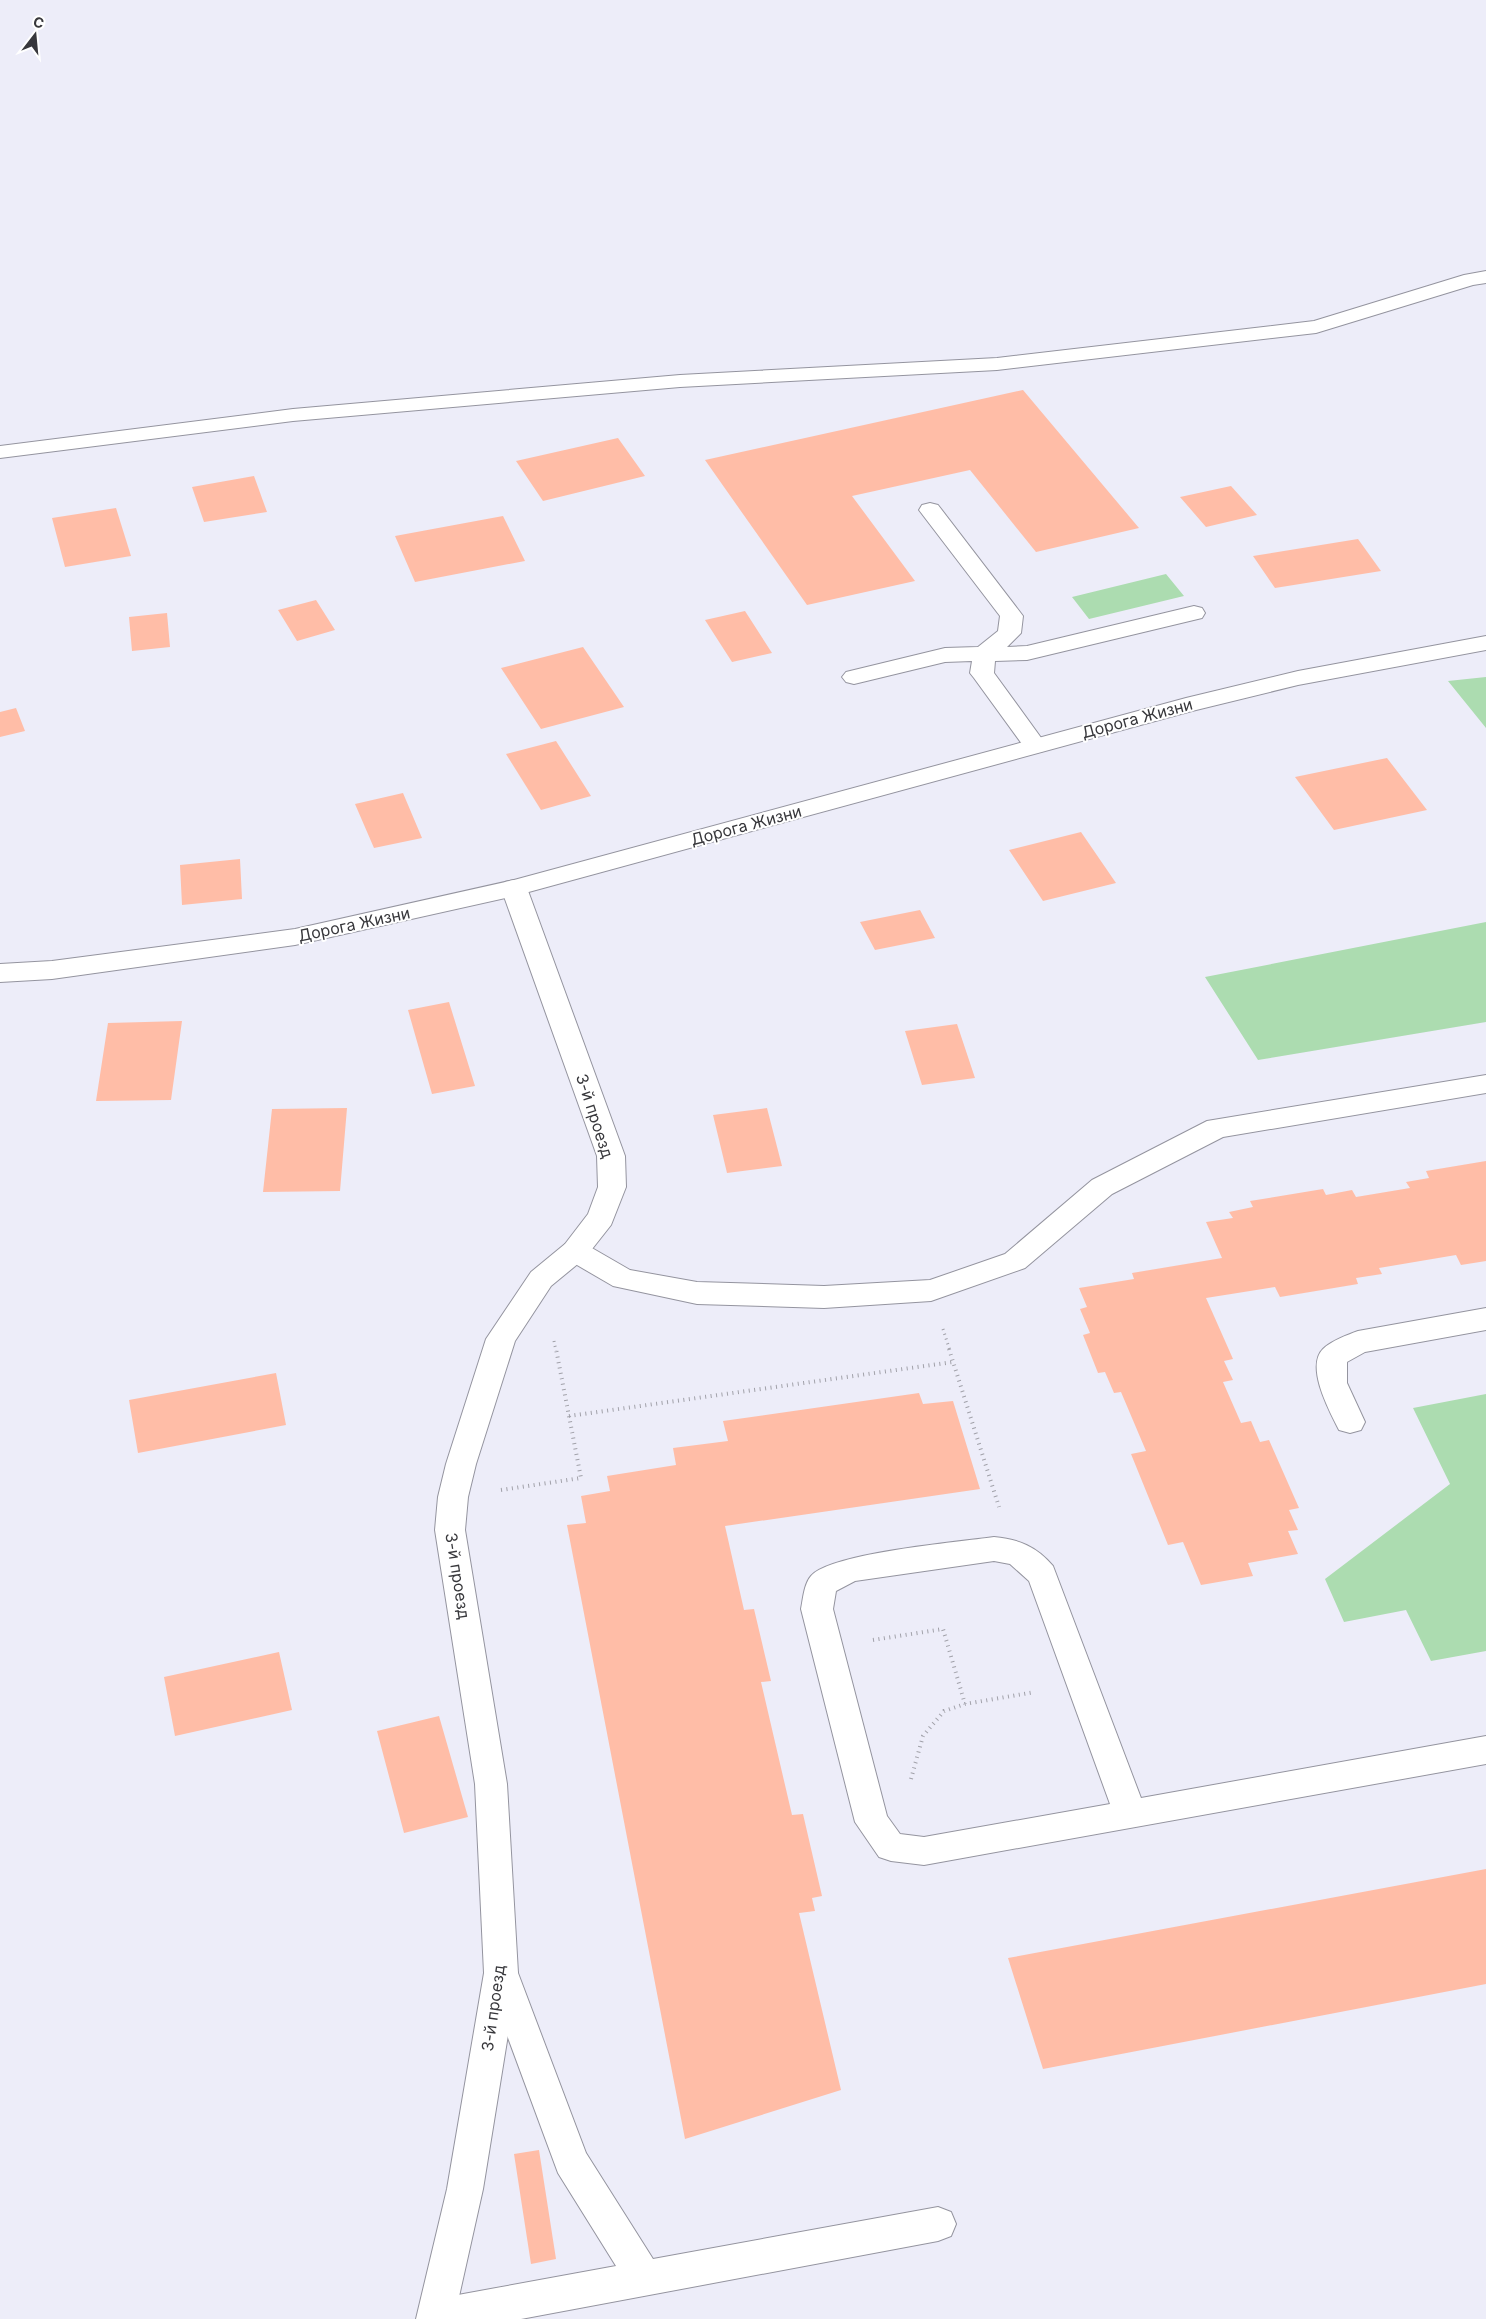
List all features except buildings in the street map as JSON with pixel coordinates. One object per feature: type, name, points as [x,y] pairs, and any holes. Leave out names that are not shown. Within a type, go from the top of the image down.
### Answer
[{"type":"main road","points":[[0,452],[293,415],[680,382],[997,364],[1316,327],[1471,279],[1486,277]]},
{"type":"main road","points":[[930,510],[1012,616],[1009,633],[984,654],[982,673],[1035,746]]},
{"type":"main road","points":[[854,677],[945,655],[1027,653],[1194,613]]},
{"type":"main road","name":"Дорога Жизни","points":[[0,973],[52,970],[296,937],[514,888],[1186,705],[1298,678],[1486,643]]},
{"type":"main road","name":"3-й проезд","points":[[435,2318],[464,2189],[501,1973],[491,1784],[450,1530],[453,1497],[461,1464],[501,1339],[541,1279],[575,1252],[601,1218],[612,1188],[611,1156],[514,888]]},
{"type":"main road","points":[[575,1252],[623,1279],[697,1293],[824,1297],[931,1290],[1015,1261],[1102,1188],[1217,1128],[1486,1084]]},
{"type":"main road","points":[[1350,1422],[1332,1383],[1333,1357],[1358,1342],[1486,1319]]},
{"type":"main road","points":[[1130,1814],[1042,1575],[1031,1560],[1012,1550],[994,1549],[849,1570],[822,1584],[817,1609],[872,1822],[891,1847],[924,1851],[1130,1814],[1486,1750]]},
{"type":"main road","points":[[501,1973],[571,2161],[644,2278]]},
{"type":"main road","points":[[435,2318],[938,2224]]},
{"type":"path","points":[[453,1497],[581,1478],[541,1279]]},
{"type":"path","points":[[931,1290],[1012,1550]]},
{"type":"path","points":[[569,1416],[953,1362]]},
{"type":"path","points":[[827,1647],[943,1629],[965,1704]]},
{"type":"path","points":[[891,1847],[923,1736],[944,1711],[965,1704],[1083,1685]]},
{"type":"green space","points":[[1166,574],[1184,596],[1089,619],[1072,597]]},
{"type":"green space","points":[[1486,677],[1486,728],[1448,681]]},
{"type":"green space","points":[[1486,922],[1486,1022],[1258,1060],[1205,977]]},
{"type":"green space","points":[[1486,1394],[1486,1651],[1431,1661],[1406,1610],[1344,1622],[1325,1579],[1450,1484],[1413,1408]]}]
